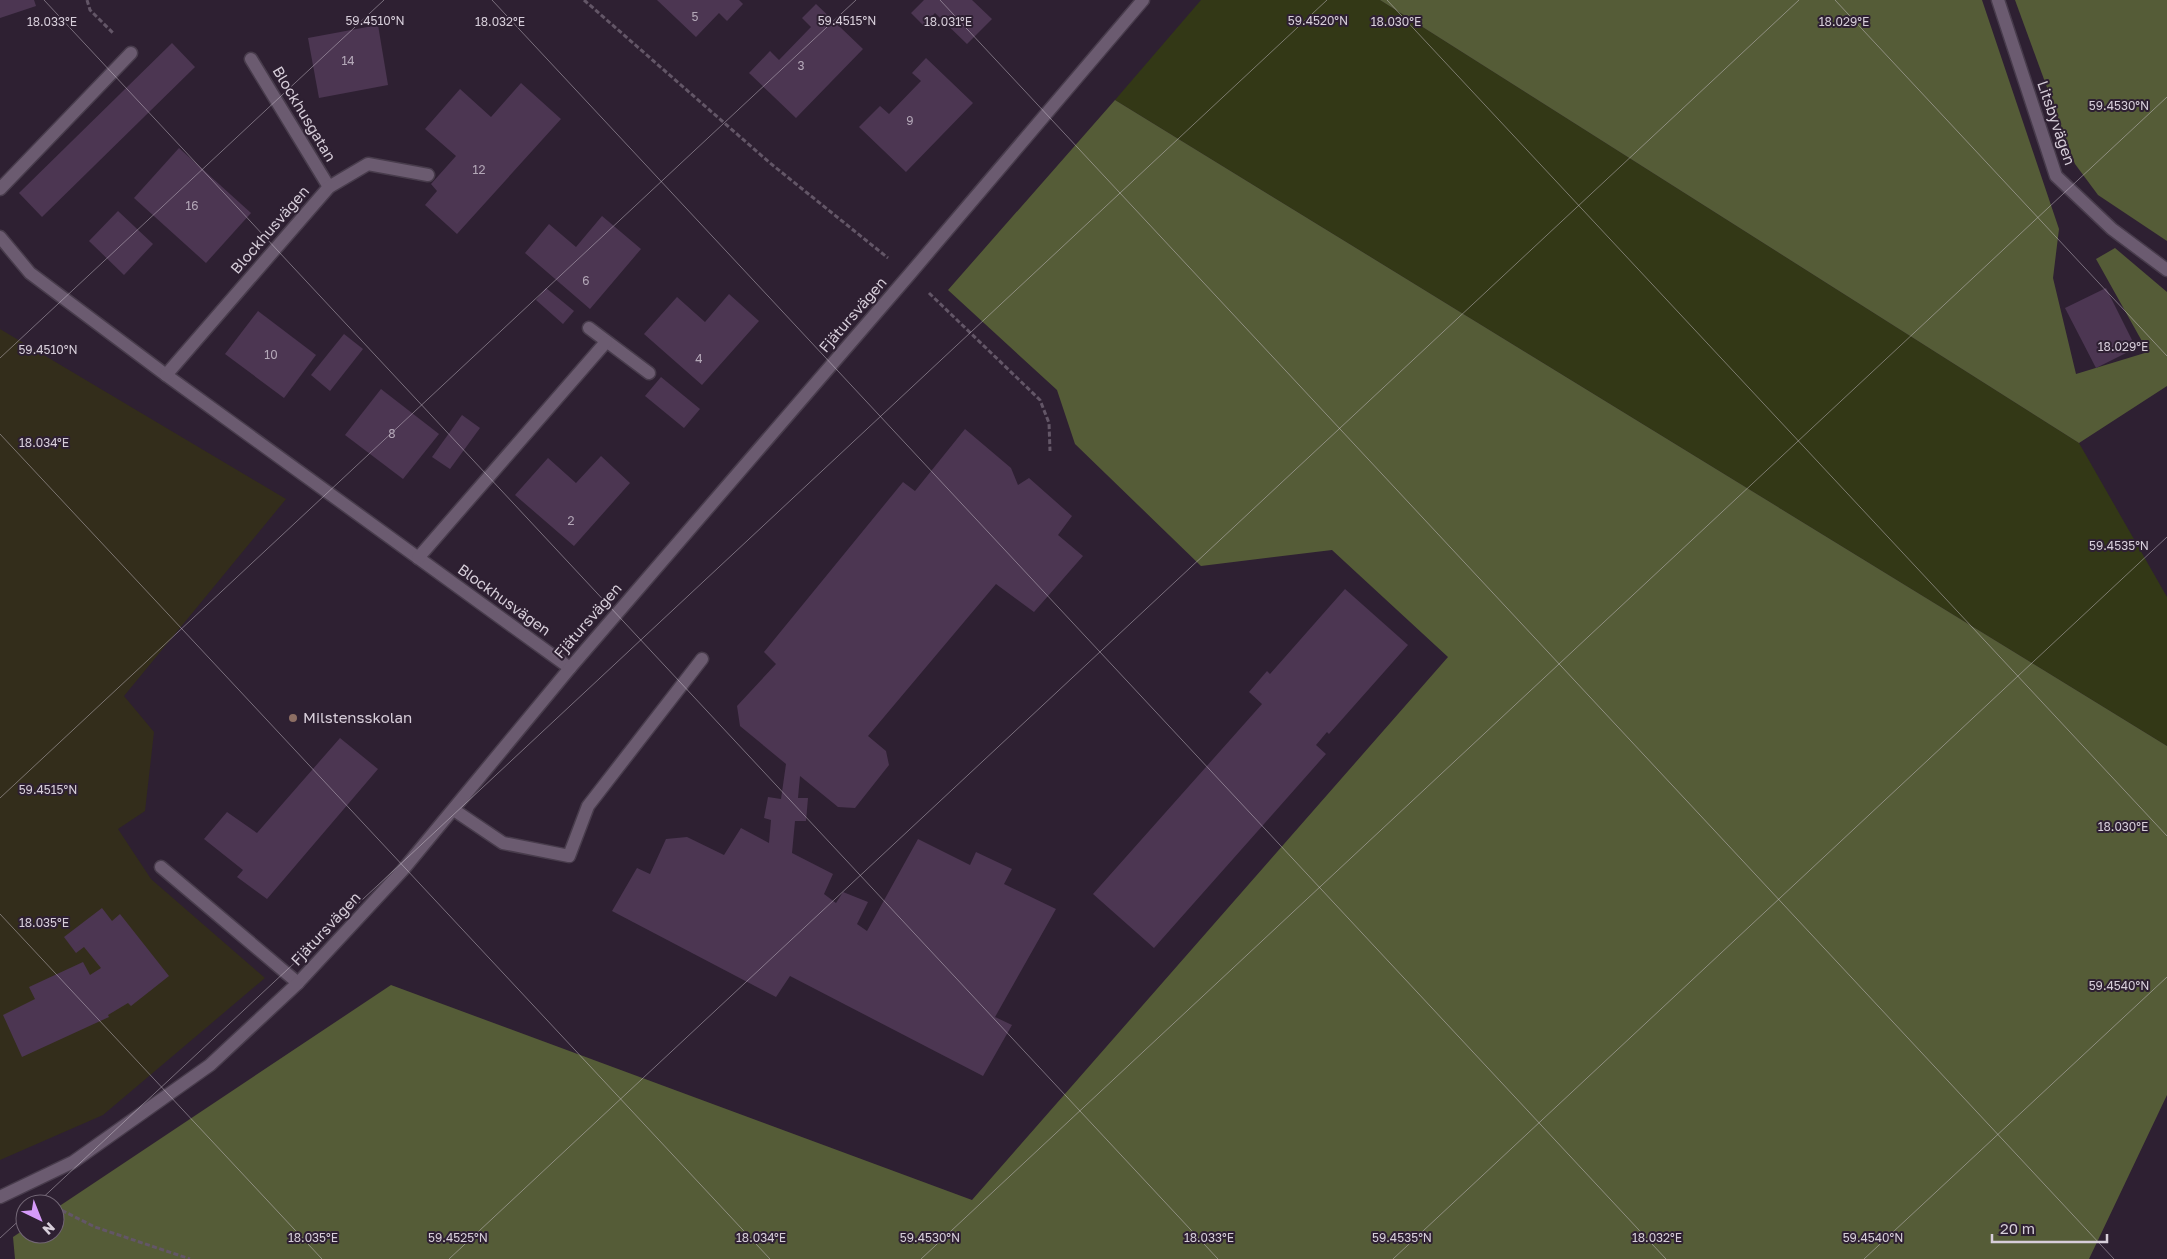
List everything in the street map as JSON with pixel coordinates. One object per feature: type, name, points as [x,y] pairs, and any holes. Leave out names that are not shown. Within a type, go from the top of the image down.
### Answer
[{"type":"street","name":"Fjätursvägen","points":[[0,1197],[73,1162],[202,1071],[298,983],[402,871],[570,668],[1143,0]]},
{"type":"street","name":"Litsbyvägen","points":[[1998,0],[2056,176],[2112,229],[2167,270]]},
{"type":"street","points":[[0,189],[131,53]]},
{"type":"street","name":"Blockhusgatan","points":[[251,59],[329,187]]},
{"type":"street","name":"Blockhusvägen","points":[[166,375],[329,187],[368,164],[428,175]]},
{"type":"street","name":"Blockhusvägen","points":[[0,237],[30,273],[166,375],[570,668]]},
{"type":"street","points":[[589,328],[649,373]]},
{"type":"street","points":[[418,558],[606,342]]},
{"type":"street","points":[[454,810],[503,843],[570,856],[588,806],[702,659]]},
{"type":"street","points":[[161,867],[298,983]]},
{"type":"path","points":[[87,0],[90,10],[131,53]]},
{"type":"path","points":[[584,0],[770,163],[909,275],[1040,400],[1049,423],[1050,451]]},
{"type":"path","points":[[65,1212],[95,1227],[190,1259]]},
{"type":"shaded area","points":[[0,329],[286,499],[124,696],[154,732],[145,811],[118,829],[151,879],[265,978],[103,1115],[0,1160]]},
{"type":"green space","points":[[1201,0],[1380,0],[2079,443],[2167,597],[2167,746],[1115,100]]},
{"type":"green space","points":[[1380,0],[1982,0],[2059,229],[2053,278],[2076,374],[2148,352],[2096,259],[2115,248],[2167,292],[2167,386],[2079,443]]},
{"type":"green space","points":[[2015,0],[2167,0],[2167,241],[2098,195],[2075,164]]},
{"type":"green space","points":[[1115,100],[2167,746],[2167,1095],[2089,1259],[15,1259],[13,1237],[15,1236],[15,1244],[65,1244],[65,1202],[391,985],[972,1200],[1448,657],[1332,550],[1201,566],[1075,444],[1057,390],[948,290]]},
{"type":"building","points":[[0,0],[34,0],[36,6],[0,18]]},
{"type":"building","points":[[657,0],[739,0],[743,4],[727,21],[719,13],[696,37]]},
{"type":"building","points":[[924,0],[972,0],[992,19],[967,44],[935,13],[923,25],[911,13]]},
{"type":"building","points":[[816,4],[863,49],[796,118],[749,73],[770,51],[779,60],[811,27],[802,18]]},
{"type":"building","points":[[378,25],[388,85],[319,98],[308,38]]},
{"type":"building","points":[[172,43],[195,67],[42,217],[19,193]]},
{"type":"building","points":[[926,58],[973,103],[906,172],[859,127],[880,106],[889,114],[921,81],[912,73]]},
{"type":"building","points":[[521,83],[561,119],[457,234],[425,205],[437,191],[431,184],[456,156],[425,129],[460,89],[491,117]]},
{"type":"building","points":[[179,148],[251,213],[206,263],[134,198]]},
{"type":"building","points":[[118,211],[153,244],[124,275],[89,241]]},
{"type":"building","points":[[602,216],[641,249],[590,309],[525,253],[549,224],[576,247]]},
{"type":"building","points":[[546,288],[574,311],[563,324],[536,300]]},
{"type":"building","points":[[2106,288],[2136,348],[2096,368],[2065,308]]},
{"type":"building","points":[[729,294],[759,321],[702,385],[644,334],[677,297],[705,322]]},
{"type":"building","points":[[258,311],[316,355],[284,398],[225,354]]},
{"type":"building","points":[[344,334],[363,349],[330,391],[311,375]]},
{"type":"building","points":[[661,377],[700,409],[684,428],[645,396]]},
{"type":"building","points":[[381,389],[439,434],[403,479],[345,435]]},
{"type":"building","points":[[462,415],[480,428],[450,469],[432,457]]},
{"type":"building","points":[[965,429],[1011,468],[1018,485],[1029,478],[1072,516],[1058,535],[1083,556],[1034,612],[996,584],[868,736],[886,751],[889,765],[855,808],[838,807],[800,776],[798,798],[808,798],[806,821],[795,821],[792,853],[833,874],[824,894],[836,903],[843,892],[868,902],[857,924],[867,931],[918,839],[970,865],[976,852],[1012,869],[1004,884],[1056,909],[995,1017],[1012,1025],[983,1076],[790,976],[776,997],[612,911],[637,868],[650,874],[666,839],[687,837],[724,855],[741,828],[769,843],[771,820],[764,818],[768,797],[781,799],[786,764],[740,726],[737,706],[776,664],[764,652],[903,482],[915,491]]},
{"type":"building","points":[[601,456],[630,483],[574,546],[515,495],[548,458],[576,483]]},
{"type":"building","points":[[1345,589],[1408,645],[1329,734],[1327,732],[1316,745],[1326,754],[1154,948],[1093,894],[1262,704],[1249,692],[1267,671],[1270,674]]},
{"type":"building","name":"Milstensskolan","points":[[340,738],[378,769],[267,899],[237,877],[243,870],[204,839],[227,812],[257,833]]},
{"type":"building","points":[[102,908],[112,921],[120,914],[169,976],[131,1006],[128,1003],[108,1015],[109,1017],[22,1057],[3,1015],[35,999],[29,987],[83,962],[90,975],[101,968],[84,947],[76,953],[64,937]]},
{"type":"place","name":"Milstensskolan","points":[[293,718]]}]
